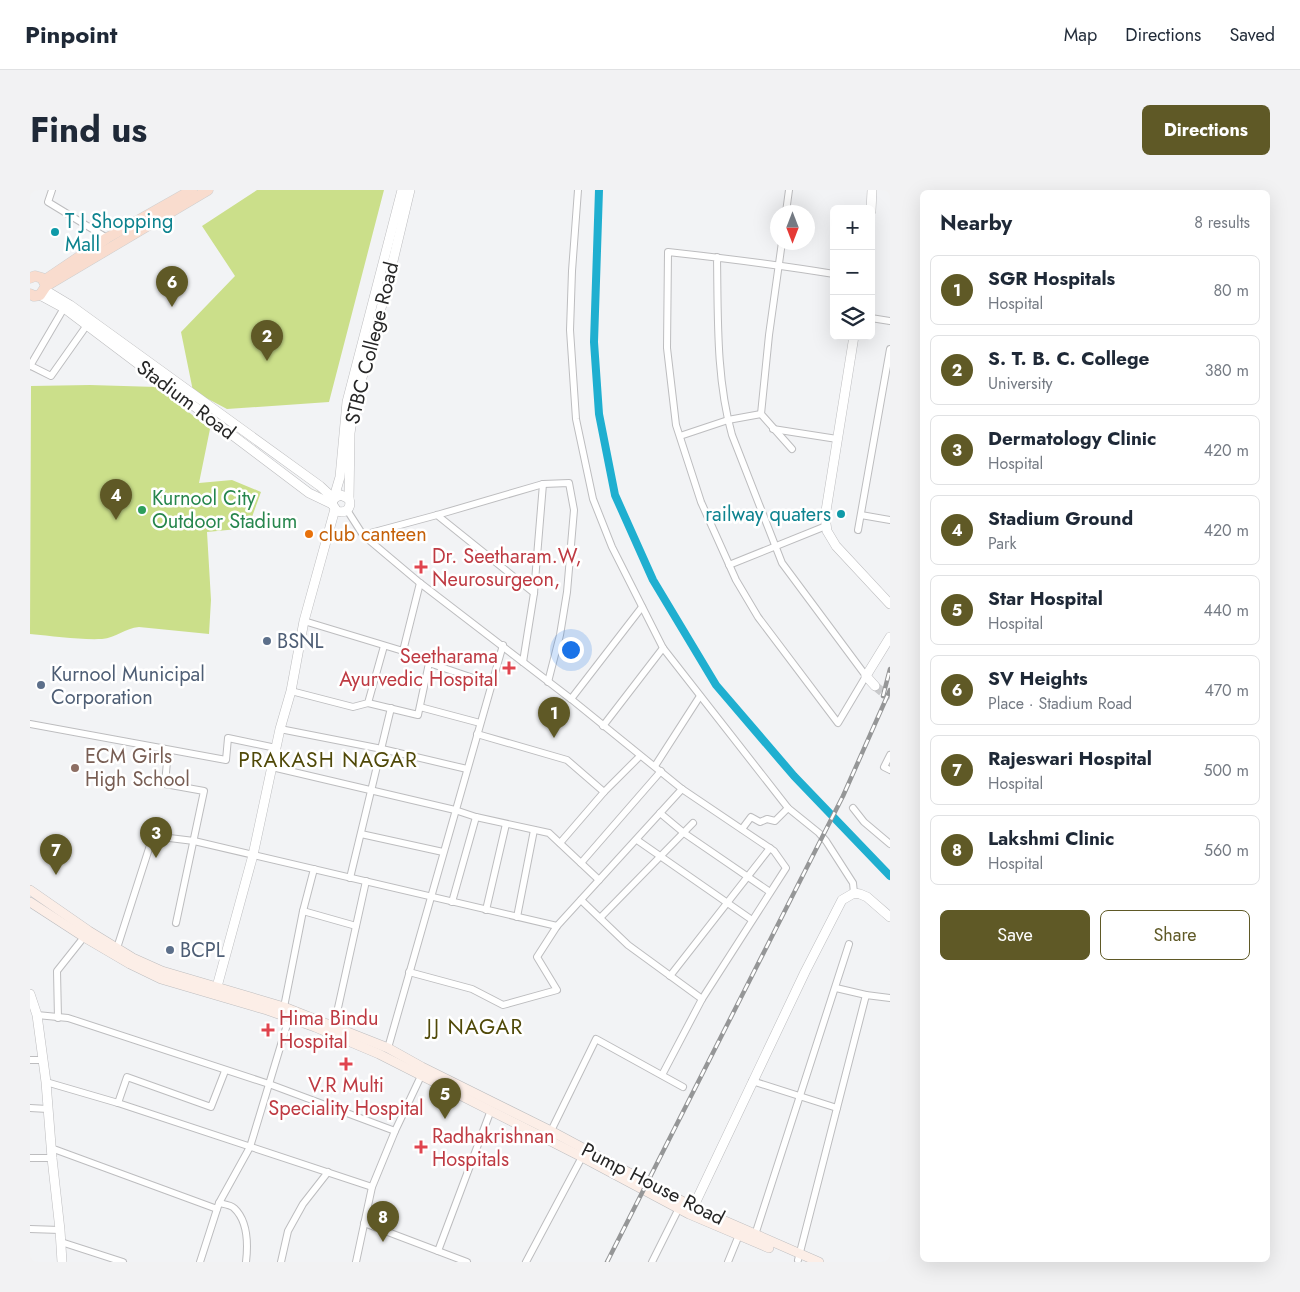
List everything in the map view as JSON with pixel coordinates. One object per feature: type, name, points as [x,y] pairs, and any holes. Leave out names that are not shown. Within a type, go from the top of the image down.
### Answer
[{"type":"main road","points":[[38,291],[107,238],[192,190]]},
{"type":"main road","points":[[38,291],[208,190]]},
{"type":"main road","points":[[31,277],[39,276],[38,291]]},
{"type":"main road","name":"Pump House Road","points":[[30,890],[133,958],[216,991],[284,1008],[388,1048],[691,1211],[754,1238]]},
{"type":"main road","points":[[30,902],[130,964],[162,979],[216,991],[379,1054],[491,1110],[549,1135],[582,1156],[678,1208],[691,1211],[739,1235],[754,1238],[801,1259],[818,1262]]},
{"type":"street","points":[[52,190],[48,202],[107,238]]},
{"type":"street","name":"STBC College Road","points":[[216,991],[253,855],[304,621],[340,477],[348,402],[402,190]]},
{"type":"street","name":"STBC College Road","points":[[348,499],[350,434],[354,407],[386,290],[410,190]]},
{"type":"street","points":[[578,190],[570,330],[576,419],[593,498],[612,547],[663,648],[788,808],[826,841],[853,883],[854,893]]},
{"type":"street","points":[[787,205],[789,190]]},
{"type":"street","points":[[871,205],[872,190]]},
{"type":"street","points":[[781,250],[761,414],[792,449]]},
{"type":"street","points":[[830,273],[668,252],[667,348],[676,426],[701,502],[736,580],[758,617],[838,723],[872,681],[890,637]]},
{"type":"street","points":[[717,257],[719,361],[728,420],[782,563],[872,681]]},
{"type":"street","name":"Stadium Road","points":[[38,291],[64,308],[309,493],[334,502]]},
{"type":"street","name":"Stadium Road","points":[[38,291],[86,316],[320,486],[334,502]]},
{"type":"street","points":[[64,308],[31,366],[51,376],[86,325]]},
{"type":"street","points":[[875,319],[890,321]]},
{"type":"street","points":[[853,340],[825,517],[826,531],[836,546],[890,604]]},
{"type":"street","points":[[858,530],[890,349]]},
{"type":"street","points":[[680,436],[728,420],[761,414]]},
{"type":"street","points":[[773,429],[838,439]]},
{"type":"street","points":[[363,535],[543,484],[569,483],[574,510],[567,592],[560,635],[548,682]]},
{"type":"street","points":[[523,662],[534,593],[543,484]]},
{"type":"street","points":[[348,510],[342,512],[334,502],[341,495],[348,499],[350,504],[348,510],[363,535],[420,583],[503,645],[682,789],[774,850],[786,868],[702,999],[662,1075]]},
{"type":"street","points":[[437,515],[534,593]]},
{"type":"street","points":[[861,515],[890,520]]},
{"type":"street","points":[[729,565],[826,526]]},
{"type":"street","points":[[304,621],[403,651],[420,583]]},
{"type":"street","points":[[571,699],[642,607]]},
{"type":"street","points":[[388,1048],[503,645]]},
{"type":"street","points":[[368,703],[384,646]]},
{"type":"street","points":[[603,726],[663,648]]},
{"type":"street","points":[[290,692],[353,707],[368,703],[418,714],[429,663],[491,684]]},
{"type":"street","points":[[654,766],[700,696]]},
{"type":"street","points":[[420,707],[480,723]]},
{"type":"street","points":[[350,878],[391,708]]},
{"type":"street","points":[[30,724],[226,760],[228,738],[276,748]]},
{"type":"street","points":[[280,730],[382,749],[467,769]]},
{"type":"street","points":[[477,734],[567,760],[604,792]]},
{"type":"street","points":[[168,750],[165,784],[204,791],[176,923]]},
{"type":"street","points":[[890,755],[884,767],[890,770]]},
{"type":"street","points":[[560,843],[604,792],[640,756]]},
{"type":"street","points":[[272,767],[455,810],[476,817],[550,833],[599,880]]},
{"type":"street","points":[[581,863],[661,771]]},
{"type":"street","points":[[409,972],[472,988],[503,1005],[557,990],[537,957],[558,926],[682,789]]},
{"type":"street","points":[[742,829],[751,817],[760,822],[767,819],[775,821],[788,808]]},
{"type":"street","points":[[853,808],[864,822],[890,844]]},
{"type":"street","points":[[660,813],[684,833],[770,892]]},
{"type":"street","points":[[452,902],[476,817]]},
{"type":"street","points":[[600,918],[693,823]]},
{"type":"street","points":[[486,910],[506,824]]},
{"type":"street","points":[[517,917],[534,830]]},
{"type":"street","points":[[361,834],[443,852]]},
{"type":"street","points":[[117,948],[153,836],[194,841],[558,926]]},
{"type":"street","points":[[637,840],[752,920]]},
{"type":"street","points":[[670,976],[770,848]]},
{"type":"street","points":[[200,1262],[218,1206],[250,1146],[289,1018],[284,1008],[303,911],[314,869]]},
{"type":"street","points":[[334,1026],[366,882]]},
{"type":"street","points":[[691,1211],[752,1081],[842,900],[854,893],[868,897],[890,917]]},
{"type":"street","points":[[581,900],[628,945],[702,999]]},
{"type":"street","points":[[303,911],[356,926]]},
{"type":"street","points":[[58,1018],[57,971],[84,937]]},
{"type":"street","points":[[754,1238],[849,944]]},
{"type":"street","points":[[836,988],[890,998]]},
{"type":"street","points":[[801,1259],[866,995]]},
{"type":"street","points":[[31,999],[37,1015],[46,1082],[62,1262]]},
{"type":"street","points":[[37,1015],[68,1018],[269,1084],[395,1131]]},
{"type":"street","points":[[549,1135],[596,1039],[683,1087]]},
{"type":"street","points":[[30,1060],[43,1060]]},
{"type":"street","points":[[118,1103],[127,1077],[211,1107],[225,1071]]},
{"type":"street","points":[[356,1262],[372,1187],[395,1131],[421,1076]]},
{"type":"street","points":[[752,1081],[837,1108]]},
{"type":"street","points":[[46,1082],[118,1103],[372,1187]]},
{"type":"street","points":[[30,1108],[48,1109]]},
{"type":"street","points":[[438,1251],[491,1110]]},
{"type":"street","points":[[51,1148],[218,1206],[234,1208],[244,1223],[247,1252],[246,1262]]},
{"type":"street","points":[[526,1262],[582,1156]]},
{"type":"street","points":[[30,1158],[52,1158]]},
{"type":"street","points":[[281,1262],[288,1231],[299,1211],[328,1172]]},
{"type":"street","points":[[652,1262],[678,1208]]},
{"type":"street","points":[[364,1223],[467,1262]]},
{"type":"street","points":[[30,1229],[60,1230]]},
{"type":"street","points":[[728,1262],[739,1235]]},
{"type":"street","points":[[61,1242],[123,1262]]},
{"type":"green space","points":[[257,190],[384,190],[329,402],[227,409],[193,391],[181,332],[235,276],[202,226]]},
{"type":"green space","name":"Kurnool City Outdoor Stadium","points":[[31,386],[157,387],[210,429],[199,483],[232,480],[261,492],[248,528],[207,532],[211,600],[209,634],[139,627],[102,639],[30,634]]},
{"type":"waterway","points":[[599,190],[594,342],[599,414],[615,495],[653,580],[716,685],[794,776],[890,876]]},
{"type":"tunnel","points":[[875,686],[890,698]]},
{"type":"railway","points":[[883,696],[890,669]]},
{"type":"railway","points":[[607,1262],[843,796],[890,690]]},
{"type":"place","name":"T J Shopping Mall","points":[[55,232]]},
{"type":"place","name":"SV Heights","points":[[172,307]]},
{"type":"place","name":"S. T. B. C. College","points":[[267,361]]},
{"type":"place","name":"Kurnool City Outdoor Stadium","points":[[142,510]]},
{"type":"place","name":"railway quaters","points":[[841,514]]},
{"type":"place","name":"Stadium Ground","points":[[116,520]]},
{"type":"place","name":"club canteen","points":[[309,534]]},
{"type":"place","name":"Dr. Seetharam.W, Neurosurgeon,","points":[[421,567]]},
{"type":"place","name":"BSNL","points":[[267,641]]},
{"type":"place","name":"Seetharama Ayurvedic Hospital","points":[[509,668]]},
{"type":"place","name":"Kurnool Municipal Corporation","points":[[41,685]]},
{"type":"place","name":"SGR Hospitals","points":[[554,738]]},
{"type":"place","name":"ECM Girls High School","points":[[75,768]]},
{"type":"place","name":"Dermatology Clinic","points":[[156,858]]},
{"type":"place","name":"Rajeswari Hospital","points":[[56,875]]},
{"type":"place","name":"BCPL","points":[[170,950]]},
{"type":"place","name":"Hima Bindu Hospital","points":[[268,1030]]},
{"type":"place","name":"V.R Multi Speciality Hospital","points":[[346,1064]]},
{"type":"place","name":"Star Hospital","points":[[445,1119]]},
{"type":"place","name":"Radhakrishnan Hospitals","points":[[421,1147]]},
{"type":"place","name":"Lakshmi Clinic","points":[[383,1242]]},
{"type":"district","name":"PRAKASH NAGAR","points":[[328,760]]},
{"type":"district","name":"JJ NAGAR","points":[[475,1027]]}]
